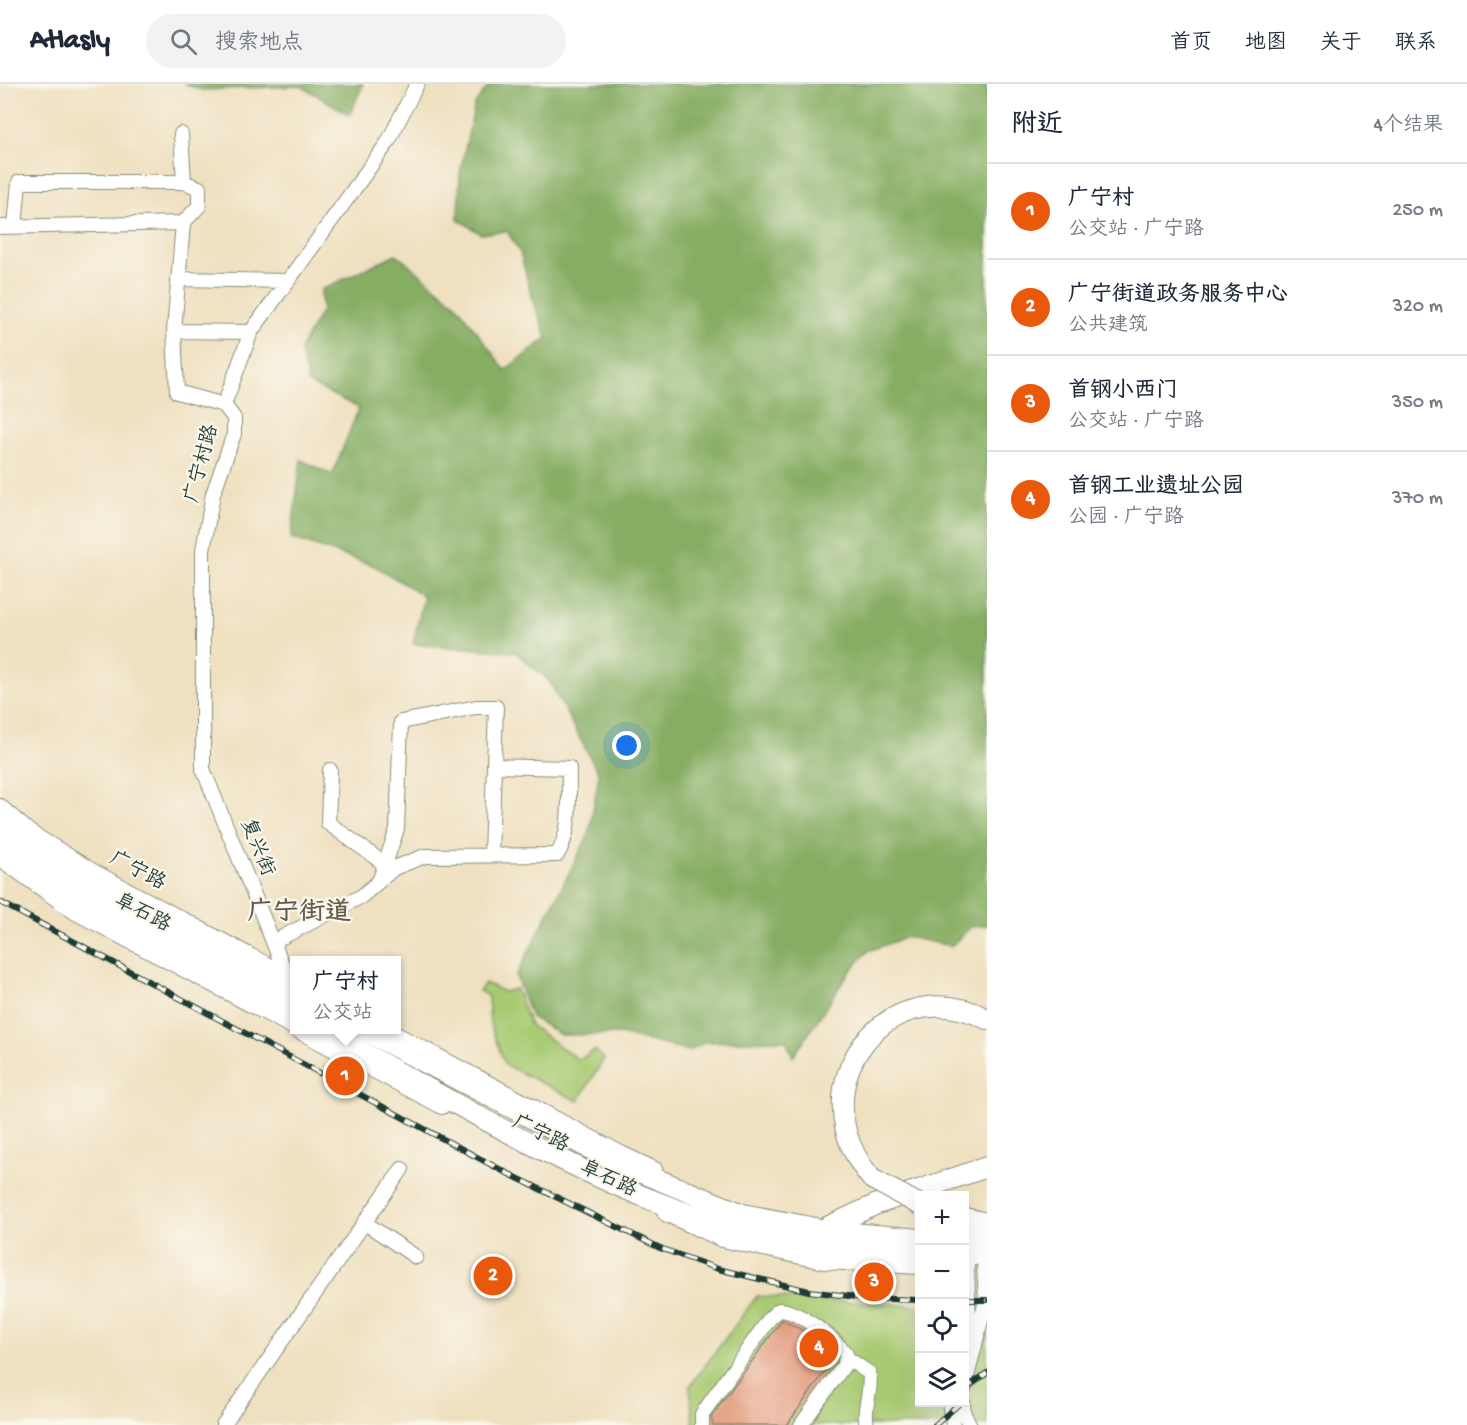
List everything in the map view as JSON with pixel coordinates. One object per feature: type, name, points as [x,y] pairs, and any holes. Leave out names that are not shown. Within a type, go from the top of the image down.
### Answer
[{"type":"highway","name":"阜石路","points":[[0,821],[25,843],[90,887],[290,991]]},
{"type":"highway","name":"阜石路","points":[[0,844],[18,860],[82,902],[290,1013]]},
{"type":"highway","points":[[915,1202],[872,1179],[857,1162],[843,1128],[841,1115],[844,1084],[858,1051],[875,1031],[914,1010],[938,1007],[956,1008],[987,1019]]},
{"type":"highway","name":"阜石路","points":[[331,1034],[612,1185],[712,1223],[825,1251],[915,1256]]},
{"type":"highway","name":"阜石路","points":[[372,1034],[617,1163],[743,1214],[831,1232],[915,1239]]},
{"type":"highway","points":[[827,1227],[877,1204],[987,1167]]},
{"type":"highway","points":[[969,1220],[987,1225]]},
{"type":"highway","points":[[969,1238],[987,1238]]},
{"type":"highway","points":[[969,1263],[986,1263]]},
{"type":"street","name":"广宁村路","points":[[203,769],[203,550],[213,494],[234,434],[234,418],[224,405],[251,332],[388,142],[417,84]]},
{"type":"street","points":[[181,134],[184,182]]},
{"type":"street","points":[[15,226],[19,182],[184,182],[199,188],[199,206],[183,223],[174,331],[177,392],[224,405]]},
{"type":"street","points":[[0,226],[183,223]]},
{"type":"street","points":[[178,279],[288,281]]},
{"type":"street","points":[[174,331],[251,332]]},
{"type":"street","points":[[381,879],[397,829],[401,722],[476,707],[496,707],[491,854]]},
{"type":"street","points":[[273,942],[362,896],[394,868],[425,856],[557,855],[565,842],[568,826],[569,768],[494,766]]},
{"type":"street","name":"复兴街","points":[[203,769],[273,942],[290,976]]},
{"type":"street","points":[[330,770],[328,823],[386,865]]},
{"type":"street","name":"广宁路","points":[[0,806],[30,832],[95,872],[290,976]]},
{"type":"street","name":"广宁路","points":[[0,859],[74,912],[290,1026]]},
{"type":"street","name":"广宁路","points":[[304,1034],[517,1147],[722,1240],[824,1262],[915,1267]]},
{"type":"street","name":"广宁路","points":[[398,1034],[621,1154],[747,1209],[827,1227],[915,1229]]},
{"type":"street","points":[[223,1425],[402,1169]]},
{"type":"street","points":[[365,1223],[416,1257]]},
{"type":"street","points":[[969,1227],[987,1225]]},
{"type":"street","points":[[969,1369],[986,1300],[986,1263]]},
{"type":"street","points":[[702,1425],[702,1414],[770,1318],[779,1310],[787,1310],[799,1315],[841,1346],[847,1358],[869,1373],[872,1386],[865,1418],[867,1425]]},
{"type":"street","points":[[801,1425],[847,1358]]},
{"type":"street","points":[[950,1407],[953,1425]]},
{"type":"street","points":[[963,1407],[964,1414],[970,1425]]},
{"type":"green space","points":[[184,84],[363,84],[350,115],[301,86],[201,90]]},
{"type":"green space","points":[[490,84],[987,84],[987,925],[971,927],[951,946],[907,937],[868,951],[848,974],[793,1057],[786,1040],[705,1042],[690,1051],[620,1034],[561,1035],[531,1017],[516,976],[589,834],[599,774],[549,681],[515,652],[413,644],[424,596],[375,566],[291,538],[301,460],[332,475],[359,408],[308,383],[300,349],[322,310],[321,290],[396,254],[457,305],[505,370],[547,338],[531,294],[520,252],[507,231],[481,234],[458,219],[460,172],[475,104]]},
{"type":"green space","points":[[485,983],[504,992],[516,989],[530,1025],[579,1060],[595,1050],[604,1059],[578,1101],[505,1065],[490,1024],[488,996],[479,991]]},
{"type":"green space","points":[[757,1296],[915,1306],[915,1407],[969,1407],[969,1309],[987,1311],[987,1425],[693,1425],[690,1386]]},
{"type":"building","points":[[782,1320],[810,1334],[836,1356],[787,1425],[713,1425],[711,1417]]},
{"type":"railway","points":[[0,902],[503,1171],[660,1248],[718,1269],[809,1291],[864,1298],[915,1300]]},
{"type":"railway","points":[[969,1300],[987,1300]]},
{"type":"railway","points":[[969,1386],[987,1373]]},
{"type":"railway","points":[[935,1425],[955,1407]]},
{"type":"place","name":"广宁村","points":[[345,1076]]},
{"type":"place","name":"广宁街道政务服务中心","points":[[493,1276]]},
{"type":"place","name":"首钢小西门","points":[[874,1282]]},
{"type":"place","name":"首钢工业遗址公园","points":[[819,1348]]},
{"type":"district","name":"广宁街道","points":[[299,914]]}]
